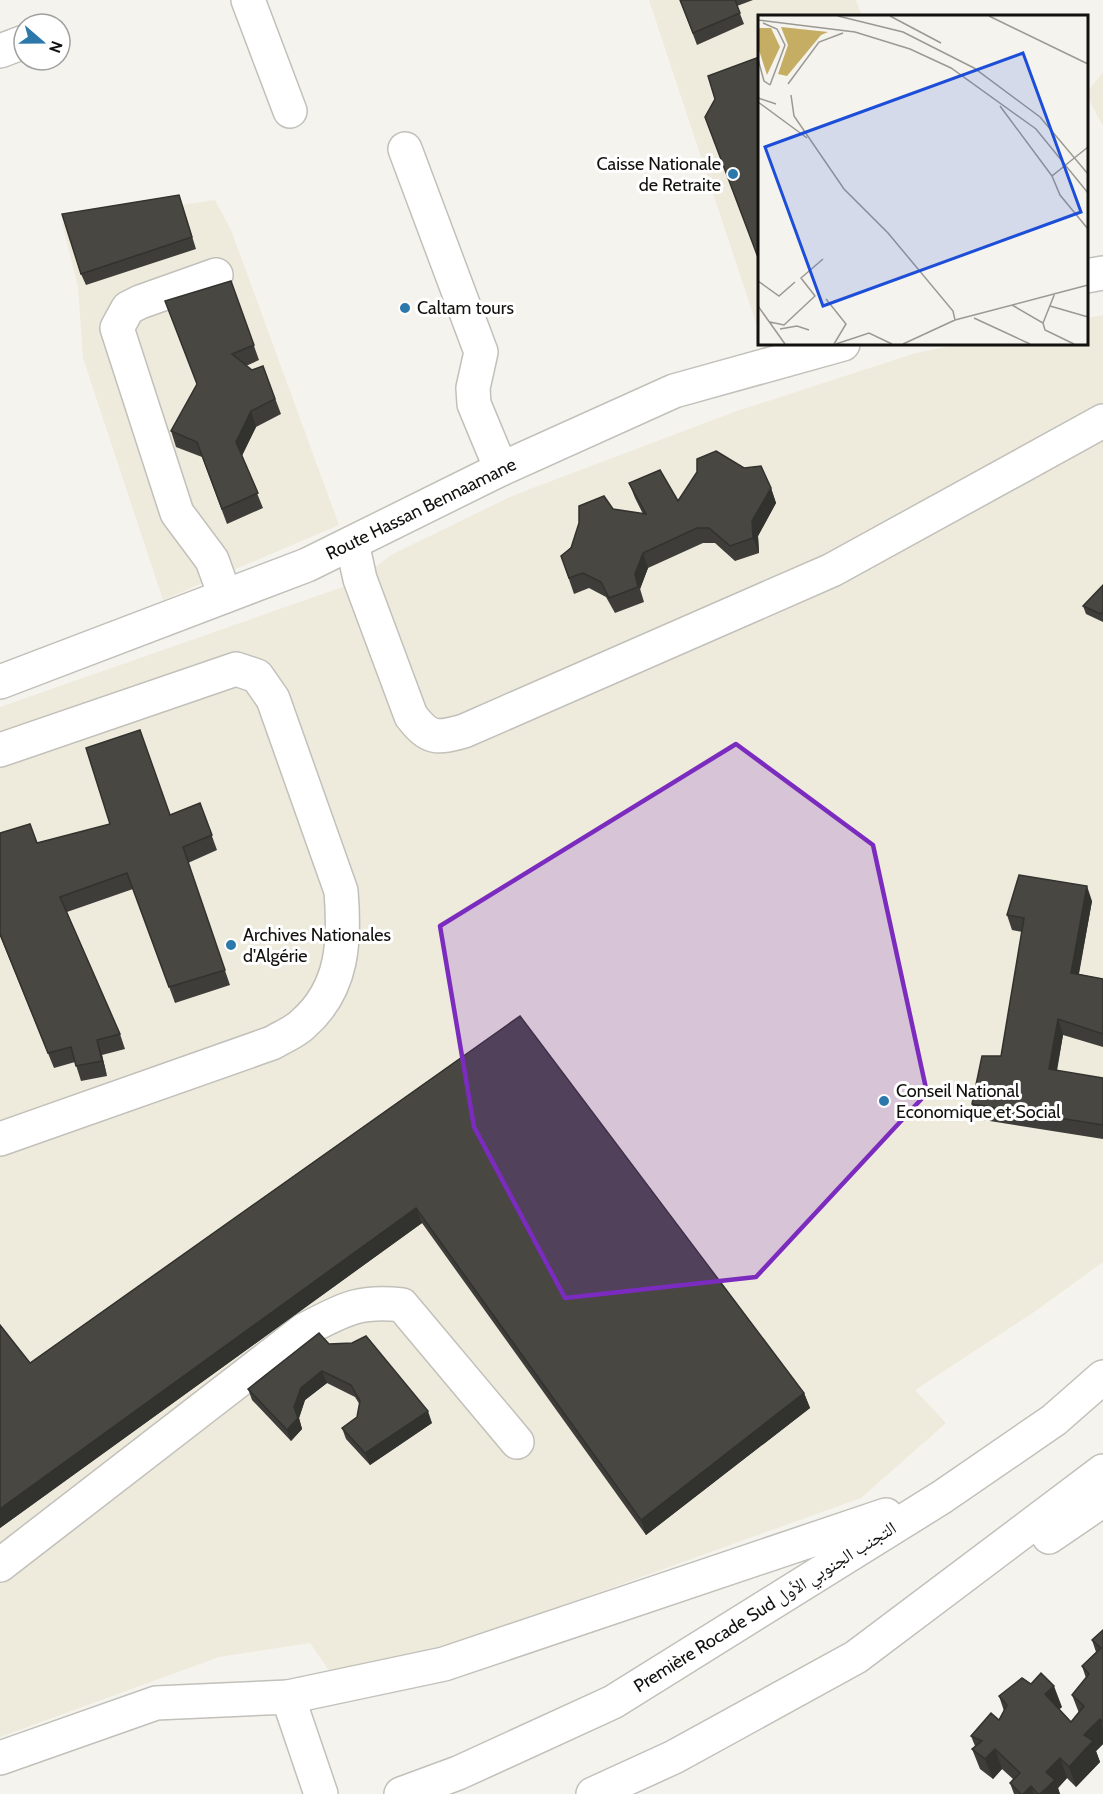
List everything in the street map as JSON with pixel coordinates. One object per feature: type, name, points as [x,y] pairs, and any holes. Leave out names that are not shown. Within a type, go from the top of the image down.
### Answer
[{"type":"main road","points":[[248,0],[290,111]]},
{"type":"main road","points":[[405,149],[478,341],[481,352],[473,388],[474,404],[501,469]]},
{"type":"main road","points":[[1088,269],[1103,260]]},
{"type":"main road","points":[[1088,276],[1103,273]]},
{"type":"main road","points":[[216,275],[128,308],[117,328],[177,513],[213,560],[225,596]]},
{"type":"main road","name":"Route Hassan Bennaamane","points":[[0,682],[307,565],[501,469],[674,391],[839,345]]},
{"type":"main road","points":[[352,543],[360,579],[411,716],[422,730],[439,738],[464,731],[832,570],[1103,421]]},
{"type":"main road","points":[[0,750],[236,669],[257,676],[273,699],[341,891],[344,921],[342,960],[325,998],[303,1024],[272,1043],[0,1139]]},
{"type":"main road","points":[[0,1565],[304,1330],[351,1306],[378,1302],[402,1305],[517,1442]]},
{"type":"main road","name":"Première Rocade Sud التجنب الجنوبي الأول","points":[[401,1794],[458,1773],[613,1702],[942,1497],[1054,1420],[1103,1377]]},
{"type":"main road","points":[[856,1657],[1103,1471]]},
{"type":"main road","points":[[0,1758],[156,1703],[288,1696],[444,1664],[942,1497]]},
{"type":"main road","points":[[593,1794],[674,1757],[856,1657],[1103,1500]]},
{"type":"main road","points":[[288,1696],[321,1794]]},
{"type":"highlighted area","points":[[736,744],[873,845],[927,1093],[756,1277],[565,1298],[474,1127],[440,926]]},
{"type":"shaded area","name":"Caisse Nationale de Retraite","points":[[649,0],[856,0],[862,15],[758,15],[758,329]]},
{"type":"shaded area","points":[[1103,72],[1103,126],[1088,98],[1088,91]]},
{"type":"shaded area","points":[[215,200],[231,230],[339,525],[163,600],[83,358],[78,286],[62,223]]},
{"type":"shaded area","points":[[1103,315],[1103,1262],[1034,1312],[915,1390],[946,1423],[861,1498],[427,1654],[333,1676],[310,1643],[219,1657],[0,1737],[0,707],[340,588],[360,579],[391,555],[512,496],[734,412],[916,353],[957,345],[1088,345],[1088,318]]},
{"type":"building","points":[[680,0],[735,0],[740,13],[693,33]]},
{"type":"building","points":[[758,57],[758,257],[705,117],[715,99],[708,76]]},
{"type":"building","points":[[179,195],[192,237],[81,274],[62,214]]},
{"type":"building","points":[[231,281],[254,345],[232,354],[252,370],[263,366],[275,399],[251,411],[236,442],[258,493],[222,509],[197,442],[171,431],[197,384],[165,301]]},
{"type":"building","points":[[716,451],[744,468],[761,466],[771,488],[752,521],[753,538],[730,546],[709,528],[697,528],[643,553],[635,574],[638,587],[609,598],[601,582],[583,573],[569,578],[561,556],[571,548],[579,523],[579,506],[604,496],[613,509],[646,514],[629,483],[660,470],[678,501],[697,472],[697,459]]},
{"type":"building","points":[[1103,585],[1103,611],[1101,614],[1083,606]]},
{"type":"building","points":[[140,730],[170,815],[200,803],[212,835],[183,847],[225,970],[169,987],[127,873],[60,897],[120,1034],[97,1040],[102,1061],[76,1066],[71,1047],[48,1053],[0,934],[0,833],[30,824],[37,843],[110,824],[86,748]]},
{"type":"building","points":[[1019,875],[1087,886],[1071,973],[1103,979],[1103,1034],[1058,1019],[1049,1069],[1103,1078],[1103,1125],[972,1104],[982,1056],[1001,1056],[1024,918],[1007,915]]},
{"type":"building","points":[[520,1016],[804,1393],[641,1520],[416,1208],[0,1509],[0,1325],[30,1363]]},
{"type":"building","points":[[319,1333],[329,1344],[352,1343],[366,1336],[428,1411],[365,1453],[342,1428],[357,1417],[360,1401],[351,1385],[322,1371],[301,1388],[294,1407],[298,1418],[287,1430],[248,1389]]},
{"type":"building","points":[[1103,1630],[1103,1722],[1100,1719],[1084,1735],[1093,1741],[1069,1767],[1060,1758],[1046,1772],[1055,1780],[1040,1794],[1031,1786],[1021,1794],[1010,1783],[1020,1773],[995,1749],[985,1759],[972,1749],[982,1741],[971,1736],[991,1713],[999,1720],[1007,1705],[999,1696],[1022,1678],[1031,1684],[1041,1673],[1054,1686],[1045,1694],[1071,1722],[1084,1706],[1072,1695],[1089,1674],[1082,1666],[1101,1648],[1092,1640]]},
{"type":"place","name":"Caisse Nationale de Retraite","points":[[733,174]]},
{"type":"place","name":"Caltam tours","points":[[405,308]]},
{"type":"place","name":"Archives Nationales d'Algérie","points":[[231,945]]},
{"type":"place","name":"Conseil National Economique et Social","points":[[884,1101]]}]
